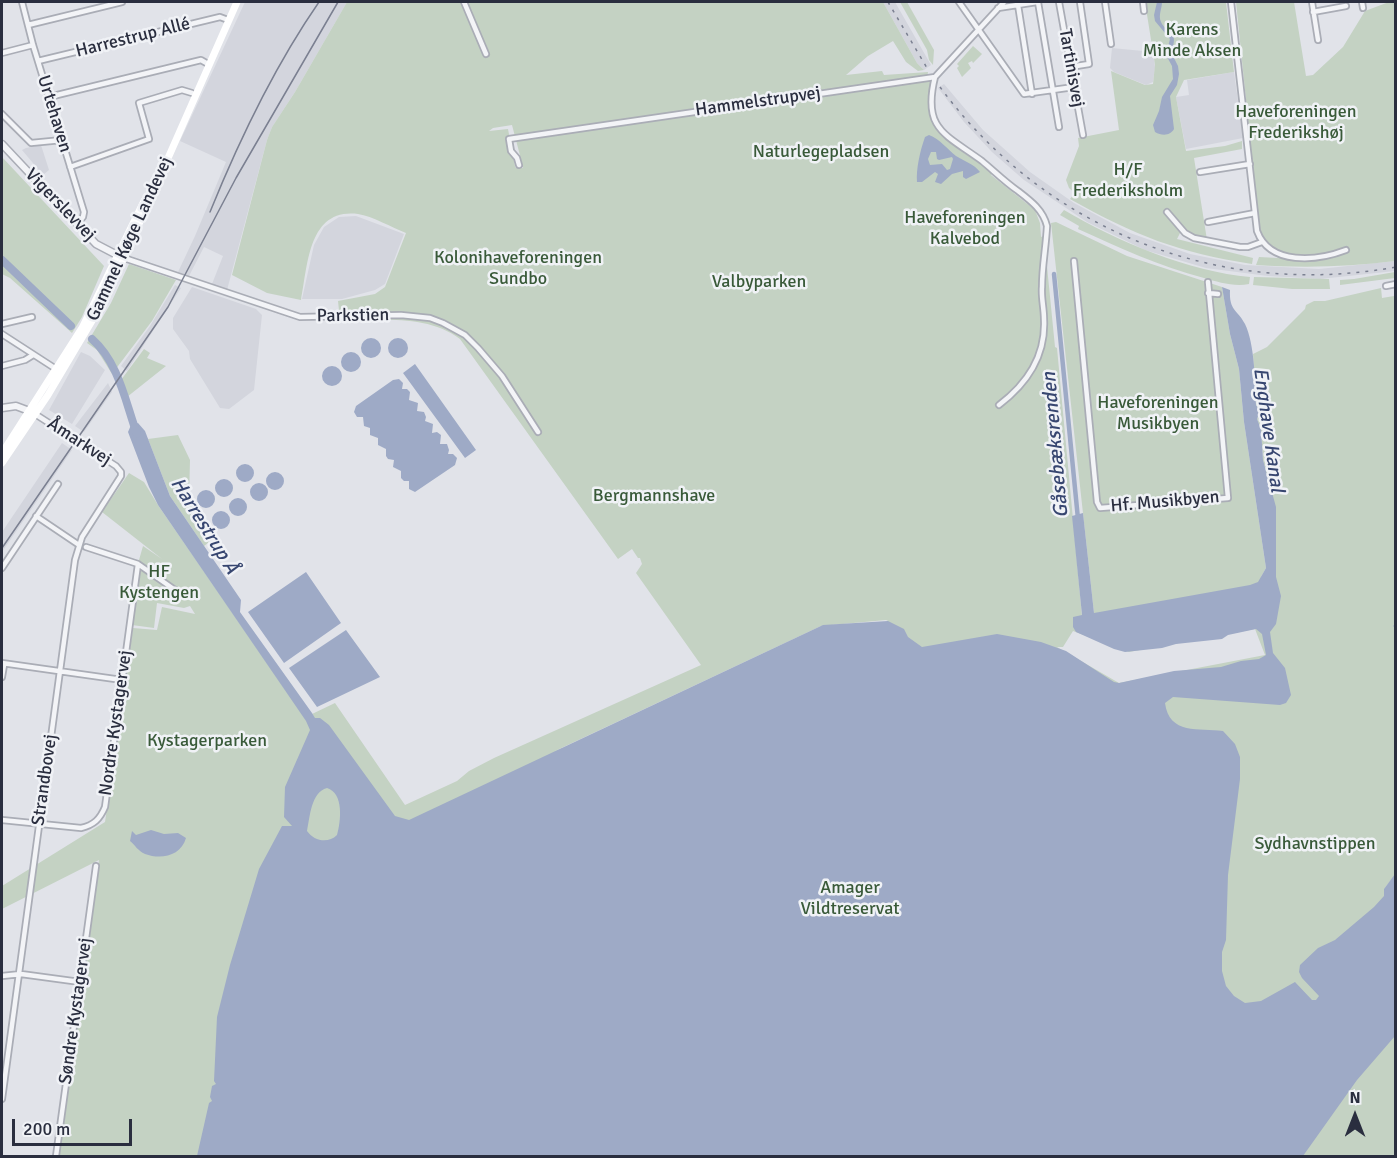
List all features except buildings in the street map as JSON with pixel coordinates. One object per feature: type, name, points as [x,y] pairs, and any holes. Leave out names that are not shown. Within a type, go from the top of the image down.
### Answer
[{"type":"main road","name":"Gammel Køge Landevej","points":[[121,257],[235,2]]},
{"type":"main road","name":"Gammel Køge Landevej","points":[[2,464],[108,294],[146,197],[207,63]]},
{"type":"main road","name":"Gammel Køge Landevej","points":[[2,453],[28,410],[79,339]]},
{"type":"street","name":"Urtehaven","points":[[22,2],[84,214],[76,224]]},
{"type":"street","points":[[28,25],[122,2]]},
{"type":"street","points":[[464,2],[486,54]]},
{"type":"street","points":[[959,2],[1024,94],[1074,87]]},
{"type":"street","points":[[999,405],[1013,395],[1027,379],[1041,353],[1044,332],[1041,290],[1047,226],[1038,208],[939,128],[932,113],[931,100],[935,77],[1004,2]]},
{"type":"street","points":[[998,8],[1038,2],[1059,127]]},
{"type":"street","name":"Tartinisvej","points":[[1059,2],[1083,135]]},
{"type":"street","points":[[1070,67],[1089,64],[1080,2]]},
{"type":"street","points":[[1105,2],[1111,44]]},
{"type":"street","points":[[1143,2],[1144,11]]},
{"type":"street","points":[[1231,2],[1257,231],[1262,242],[1277,254],[1293,257],[1323,256],[1346,250]]},
{"type":"street","points":[[1312,2],[1318,40]]},
{"type":"street","points":[[1018,5],[1032,94]]},
{"type":"street","points":[[1313,12],[1346,6]]},
{"type":"street","name":"Harrestrup Allé","points":[[38,62],[220,16],[227,19]]},
{"type":"street","points":[[2,53],[33,45]]},
{"type":"street","points":[[50,98],[201,60],[207,63]]},
{"type":"street","name":"Hammelstrupvej","points":[[519,165],[511,151],[509,139],[935,77]]},
{"type":"street","points":[[70,166],[148,140],[150,137],[139,103],[182,90],[192,93]]},
{"type":"street","points":[[2,114],[31,143],[62,140]]},
{"type":"street","name":"Vigerslevvej","points":[[2,144],[96,244],[121,257]]},
{"type":"street","points":[[1200,172],[1250,164]]},
{"type":"street","points":[[1167,212],[1185,233],[1194,238],[1240,247],[1254,246],[1262,242]]},
{"type":"street","points":[[1208,222],[1255,213]]},
{"type":"street","name":"Parkstien","points":[[121,257],[300,317],[401,315],[424,317],[442,322],[465,335],[483,353],[502,376],[538,432]]},
{"type":"street","name":"Hf. Musikbyen","points":[[1074,261],[1097,502],[1100,508],[1228,498],[1208,282]]},
{"type":"street","points":[[1386,286],[1395,284]]},
{"type":"street","points":[[1208,293],[1218,294]]},
{"type":"street","points":[[2,324],[32,316]]},
{"type":"street","points":[[2,334],[56,369]]},
{"type":"street","points":[[2,366],[25,360],[33,355]]},
{"type":"street","points":[[2,408],[16,406],[35,414]]},
{"type":"street","name":"Åmarkvej","points":[[35,414],[116,466],[121,472]]},
{"type":"street","name":"Strandbovej","points":[[2,1099],[79,544],[116,487],[121,472]]},
{"type":"street","points":[[2,568],[58,483]]},
{"type":"street","points":[[36,516],[79,544]]},
{"type":"street","points":[[86,547],[138,564],[175,590]]},
{"type":"street","name":"Nordre Kystagervej","points":[[39,825],[81,828],[92,826],[105,807],[138,564]]},
{"type":"street","points":[[2,677],[3,664],[122,681]]},
{"type":"street","points":[[2,820],[39,825]]},
{"type":"street","name":"Søndre Kystagervej","points":[[56,1156],[96,866]]},
{"type":"street","points":[[2,976],[19,974],[80,982]]},
{"type":"shaded area","points":[[245,2],[347,2],[272,127],[227,290],[212,284],[223,256],[204,247],[189,276],[178,272],[226,162],[180,141]]},
{"type":"shaded area","points":[[883,2],[895,2],[931,65],[924,70],[917,63]]},
{"type":"shaded area","points":[[1112,48],[1153,52],[1155,67],[1153,82],[1146,85],[1114,72],[1110,68]]},
{"type":"shaded area","points":[[1234,72],[1243,138],[1186,149],[1176,97],[1189,95],[1187,80]]},
{"type":"shaded area","points":[[944,84],[983,130],[1030,172],[1074,203],[1130,233],[1190,254],[1245,265],[1319,269],[1395,261],[1395,271],[1320,279],[1268,276],[1206,268],[1145,250],[1087,222],[1024,180],[992,152],[964,122],[938,88]]},
{"type":"shaded area","points":[[41,145],[49,170],[43,175],[22,150]]},
{"type":"shaded area","points":[[356,216],[404,234],[385,284],[375,290],[342,299],[302,299],[314,245],[324,227],[339,217]]},
{"type":"shaded area","points":[[175,285],[181,288],[127,371],[121,366],[150,326]]},
{"type":"shaded area","points":[[192,287],[256,309],[262,315],[254,390],[229,409],[220,408],[190,359],[189,351],[173,329],[173,318]]},
{"type":"shaded area","points":[[81,352],[90,356],[105,370],[72,424],[49,410]]},
{"type":"shaded area","points":[[108,383],[112,392],[84,432],[75,426]]},
{"type":"shaded area","points":[[62,443],[72,450],[2,552],[2,532]]},
{"type":"green space","points":[[347,2],[883,2],[917,63],[924,70],[918,71],[906,62],[893,41],[868,56],[846,75],[882,71],[884,75],[928,72],[927,79],[931,83],[929,101],[931,116],[937,128],[955,147],[992,173],[991,175],[1035,210],[1040,223],[1041,237],[1044,236],[1055,347],[1057,348],[1082,616],[1094,613],[1051,223],[1056,222],[1127,256],[1222,287],[1239,369],[1244,422],[1266,568],[1261,577],[1276,574],[1276,516],[1263,460],[1261,430],[1257,419],[1260,411],[1256,405],[1253,354],[1267,347],[1305,309],[1306,305],[1314,301],[1325,301],[1381,288],[1382,298],[1394,296],[1396,874],[1384,889],[1395,879],[1395,1156],[59,1156],[99,860],[2,909],[2,886],[105,822],[133,628],[157,630],[162,607],[195,614],[190,606],[184,608],[157,603],[154,628],[132,625],[141,563],[139,560],[143,546],[162,559],[102,512],[129,473],[144,482],[307,721],[314,717],[312,714],[335,703],[405,805],[457,781],[469,771],[494,758],[701,665],[636,573],[642,564],[640,558],[632,549],[618,559],[460,339],[447,331],[418,322],[340,320],[338,301],[375,294],[385,287],[406,233],[364,215],[341,215],[329,220],[320,229],[313,242],[301,300],[267,293],[232,275],[267,140],[272,127]],"holes":[[[512,125],[523,167],[523,168],[515,166],[508,129],[489,131],[493,128]],[[888,621],[555,751],[821,626]],[[1255,629],[1265,655],[1119,683],[1057,647],[1063,647],[1073,631],[1129,652]]]},
{"type":"green space","points":[[900,2],[907,2],[934,50],[933,65],[929,60],[927,50]]},
{"type":"green space","points":[[1145,2],[1226,2],[1234,72],[1184,80],[1176,97],[1186,151],[1225,146],[1242,141],[1242,149],[1194,158],[1207,240],[1192,235],[1183,227],[1177,239],[1253,258],[1252,264],[1226,260],[1158,241],[1115,223],[1070,199],[1076,194],[1069,188],[1066,180],[1079,146],[1078,138],[1119,130],[1111,71],[1145,85],[1153,84],[1155,65]]},
{"type":"green space","name":"Haveforeningen Frederikshøj","points":[[1236,2],[1294,2],[1306,76],[1313,75],[1343,47],[1365,11],[1395,2],[1395,261],[1326,266],[1256,265],[1259,257],[1278,258],[1260,237]]},
{"type":"green space","points":[[973,46],[982,54],[973,63],[972,61],[968,63],[971,68],[962,77],[957,64]]},
{"type":"green space","points":[[2,157],[104,266],[82,317],[72,333],[10,278],[2,274]]},
{"type":"green space","points":[[1064,210],[1130,244],[1203,269],[1250,277],[1249,284],[1215,281],[1140,256],[1078,229],[1079,226],[1060,215]]},
{"type":"green space","points":[[129,264],[176,280],[152,321],[112,374],[97,350],[87,343],[111,303]]},
{"type":"green space","points":[[1395,272],[1395,278],[1340,285],[1340,280]]},
{"type":"green space","points":[[1254,277],[1329,279],[1330,289],[1292,289],[1253,285]]},
{"type":"green space","points":[[144,349],[150,353],[147,358],[166,366],[127,397],[121,380]]},
{"type":"green space","points":[[178,435],[190,460],[189,499],[213,539],[204,546],[170,496],[148,439]]},
{"type":"water","points":[[1157,2],[1162,2],[1161,22],[1173,36],[1171,52],[1179,74],[1177,85],[1170,96],[1174,129],[1166,135],[1155,132],[1153,125],[1162,97],[1173,79],[1172,66],[1166,55],[1170,39],[1155,21]]},
{"type":"water","points":[[929,135],[937,139],[956,156],[980,172],[966,179],[963,177],[963,171],[952,174],[941,184],[935,182],[938,174],[935,172],[922,182],[917,182],[917,171],[925,137]],"holes":[[[931,152],[936,152],[939,160],[952,157],[950,169],[947,170],[942,164],[930,165],[928,159]]]},
{"type":"water","name":"Amager Vildtreservat","points":[[1222,287],[1230,290],[1232,306],[1245,324],[1253,353],[1256,405],[1260,411],[1257,419],[1261,429],[1263,460],[1276,507],[1276,577],[1281,596],[1276,624],[1270,632],[1273,653],[1285,668],[1291,695],[1286,703],[1280,705],[1173,697],[1165,703],[1172,720],[1179,725],[1186,728],[1223,731],[1235,744],[1240,757],[1240,779],[1228,875],[1226,940],[1222,952],[1222,971],[1226,986],[1234,996],[1245,1003],[1261,1001],[1295,982],[1312,1000],[1316,1000],[1319,996],[1302,978],[1299,972],[1300,965],[1318,948],[1335,940],[1374,907],[1384,896],[1384,889],[1395,874],[1395,1036],[1357,1080],[1303,1156],[197,1156],[209,1103],[212,1101],[210,1097],[212,1086],[216,1084],[214,1081],[217,1017],[230,965],[259,869],[282,826],[292,826],[284,817],[285,787],[310,730],[158,505],[128,432],[131,425],[138,423],[145,431],[170,496],[241,600],[240,612],[315,718],[320,718],[329,725],[395,816],[409,820],[823,625],[888,621],[904,629],[908,637],[922,647],[997,634],[1041,642],[1066,651],[1119,683],[1174,671],[1221,667],[1259,659],[1266,655],[1262,634],[1256,629],[1228,635],[1222,639],[1125,652],[1076,632],[1073,627],[1073,617],[1082,615],[1072,516],[1083,513],[1094,613],[1250,585],[1258,582],[1266,568],[1244,422],[1239,369]],"holes":[[[327,788],[339,801],[340,808],[337,835],[330,840],[317,839],[307,831],[312,806],[322,790]]]},
{"type":"water","points":[[371,338],[378,341],[381,348],[378,355],[371,358],[364,355],[361,348],[364,341]]},
{"type":"water","points":[[398,338],[405,341],[408,348],[405,355],[398,358],[391,355],[388,348],[391,341]]},
{"type":"water","points":[[351,352],[358,355],[361,362],[358,369],[351,372],[344,369],[341,362],[344,355]]},
{"type":"water","points":[[415,364],[476,450],[465,458],[403,373]]},
{"type":"water","points":[[332,366],[339,369],[342,376],[339,383],[332,386],[325,383],[322,376],[325,369]]},
{"type":"water","points":[[399,379],[403,383],[402,389],[410,392],[409,400],[418,403],[417,411],[424,412],[425,421],[433,424],[432,433],[437,432],[441,435],[440,444],[447,444],[448,454],[453,454],[457,458],[455,465],[415,492],[409,489],[409,481],[401,478],[401,471],[393,467],[394,460],[388,459],[386,449],[378,445],[378,438],[370,435],[370,428],[364,426],[363,417],[357,417],[354,412],[356,406],[393,380]]},
{"type":"water","points":[[245,464],[251,467],[254,473],[251,479],[245,482],[239,479],[236,473],[239,467]]},
{"type":"water","points":[[275,472],[281,475],[284,481],[281,487],[275,490],[269,487],[266,481],[269,475]]},
{"type":"water","points":[[224,479],[230,482],[233,488],[230,494],[224,497],[218,494],[215,488],[218,482]]},
{"type":"water","points":[[259,483],[265,486],[268,492],[265,498],[259,501],[253,498],[250,492],[253,486]]},
{"type":"water","points":[[206,490],[212,493],[215,499],[212,505],[206,508],[200,505],[197,499],[200,493]]},
{"type":"water","points":[[238,498],[244,501],[247,507],[244,513],[238,516],[232,513],[229,507],[232,501]]},
{"type":"water","points":[[221,511],[227,514],[230,520],[227,526],[221,529],[215,526],[212,520],[215,514]]},
{"type":"water","points":[[306,572],[341,623],[284,663],[248,612]]},
{"type":"water","points":[[346,630],[380,677],[317,707],[289,668]]},
{"type":"water","points":[[151,830],[164,834],[178,833],[186,838],[175,853],[151,856],[140,851],[130,841],[132,831],[136,835]]},
{"type":"waterway","name":"Harrestrup Å","points":[[2,260],[71,326]]},
{"type":"waterway","name":"Gåsebæksrenden","points":[[1054,274],[1078,519]]},
{"type":"waterway","name":"Harrestrup Å","points":[[92,339],[109,359],[115,371],[137,434]]},
{"type":"tram line","points":[[210,212],[233,157],[273,77],[319,2]]},
{"type":"tram line","points":[[2,548],[168,307],[236,178],[338,2]]},
{"type":"railway","points":[[888,2],[927,68]]},
{"type":"railway","points":[[940,87],[983,137],[1031,180],[1084,216],[1142,243],[1202,262],[1265,273],[1330,274],[1396,267]]},
{"type":"park label","name":"Karens Minde Aksen","points":[[1192,40]]},
{"type":"park label","name":"Naturlegepladsen","points":[[821,152]]},
{"type":"park label","name":"H/F Frederiksholm","points":[[1128,180]]},
{"type":"park label","name":"Haveforeningen Kalvebod","points":[[965,228]]},
{"type":"park label","name":"Kolonihaveforeningen Sundbo","points":[[518,268]]},
{"type":"park label","name":"Valbyparken","points":[[759,282]]},
{"type":"park label","name":"Haveforeningen Musikbyen","points":[[1158,413]]},
{"type":"park label","name":"Bergmannshave","points":[[654,496]]},
{"type":"park label","name":"HF Kystengen","points":[[159,582]]},
{"type":"park label","name":"Kystagerparken","points":[[207,741]]},
{"type":"park label","name":"Sydhavnstippen","points":[[1315,844]]},
{"type":"water label","name":"Enghave Kanal","points":[[1268,430]]}]
